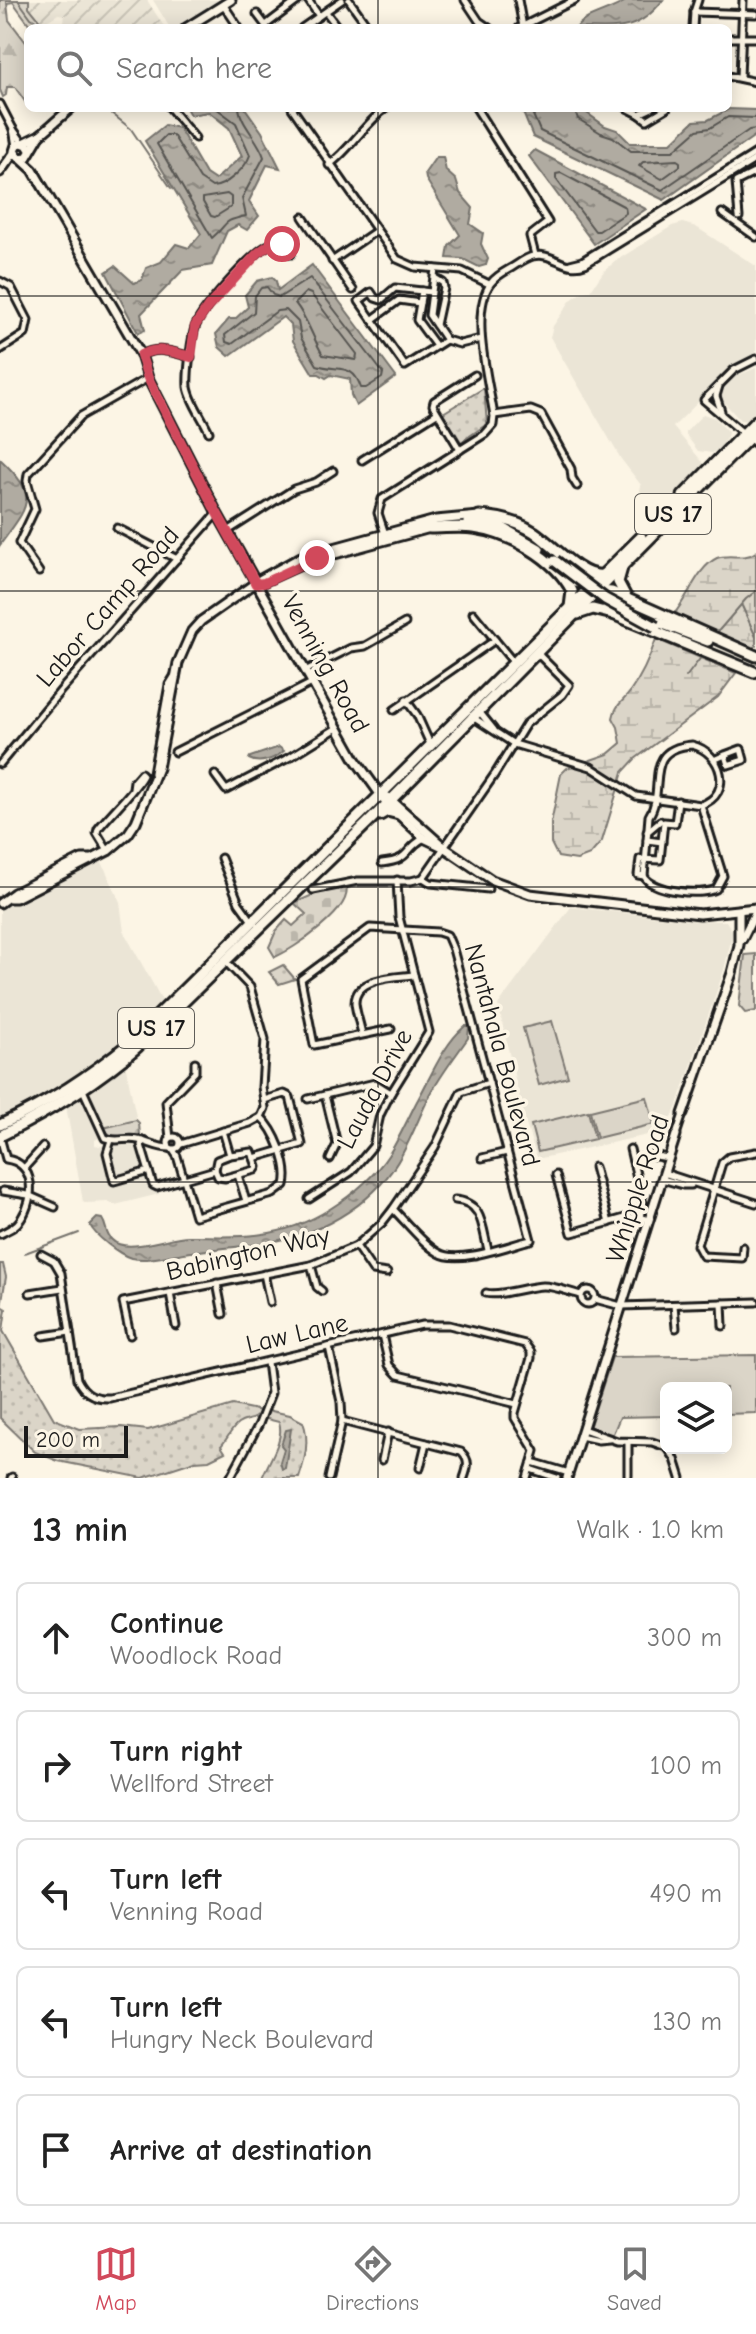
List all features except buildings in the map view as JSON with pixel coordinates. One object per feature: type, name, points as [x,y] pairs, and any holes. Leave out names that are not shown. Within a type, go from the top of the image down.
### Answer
[{"type":"highway","name":"US 17","points":[[0,1125],[46,1103],[106,1063],[367,823],[432,746],[473,712],[514,664],[624,565],[751,436],[756,421]]},
{"type":"highway","name":"US 17","points":[[595,589],[603,575],[751,436]]},
{"type":"highway","points":[[479,516],[499,518],[526,527],[583,570],[594,576],[603,575]]},
{"type":"highway","points":[[479,516],[520,529],[607,595],[657,624],[725,654],[755,672]]},
{"type":"highway","points":[[430,528],[470,522],[499,526],[557,559]]},
{"type":"highway","points":[[430,528],[475,528],[504,536],[538,555],[564,578],[579,585],[609,591],[756,658]]},
{"type":"highway","points":[[624,565],[618,582],[629,600]]},
{"type":"highway","points":[[583,570],[613,614]]},
{"type":"highway","points":[[564,578],[572,591],[570,614],[593,609],[613,614],[755,672]]},
{"type":"highway","name":"US 17","points":[[0,1136],[48,1112],[132,1051],[253,922],[387,799],[537,653],[570,614]]},
{"type":"highway","points":[[657,624],[756,658]]},
{"type":"highway","points":[[367,823],[372,823],[385,811],[399,814]]},
{"type":"main road","points":[[192,24],[227,2]]},
{"type":"main road","points":[[0,172],[20,150],[66,112]]},
{"type":"main road","points":[[20,150],[30,152],[40,135]]},
{"type":"main road","name":"Venning Road","points":[[20,150],[141,355],[148,378],[217,513],[337,728],[359,765],[387,799]]},
{"type":"main road","name":"Venning Road","points":[[30,152],[33,170]]},
{"type":"main road","points":[[0,903],[16,898],[108,851],[128,834],[150,794],[170,685],[192,631],[201,621],[256,584],[309,561],[451,516],[479,516]]},
{"type":"main road","points":[[386,537],[430,528]]},
{"type":"main road","points":[[387,799],[421,840],[445,848]]},
{"type":"main road","points":[[387,799],[445,848],[492,880],[530,894],[689,913],[756,910],[739,945]]},
{"type":"main road","name":"Whipple Road","points":[[683,1114],[739,945],[739,911]]},
{"type":"main road","name":"Whipple Road","points":[[568,1476],[621,1306],[644,1219],[663,1176],[676,1135]]},
{"type":"street","points":[[271,24],[299,0]]},
{"type":"street","points":[[308,0],[319,16]]},
{"type":"street","points":[[308,24],[342,0]]},
{"type":"street","points":[[349,0],[366,24]]},
{"type":"street","points":[[465,0],[483,24]]},
{"type":"street","points":[[518,0],[521,24]]},
{"type":"street","points":[[693,24],[698,0]]},
{"type":"street","points":[[740,77],[743,0]]},
{"type":"street","points":[[528,24],[571,1]]},
{"type":"street","points":[[227,2],[237,24]]},
{"type":"street","points":[[326,12],[335,24]]},
{"type":"street","points":[[694,12],[756,14]]},
{"type":"street","points":[[257,14],[265,24]]},
{"type":"street","points":[[732,38],[756,38]]},
{"type":"street","points":[[732,76],[756,82]]},
{"type":"street","name":"Venning Road","points":[[0,104],[20,150]]},
{"type":"street","points":[[173,112],[195,138]]},
{"type":"street","points":[[295,112],[400,262],[415,267],[462,271],[489,284]]},
{"type":"street","points":[[329,165],[343,155],[380,112]]},
{"type":"street","points":[[479,112],[548,222],[530,236],[535,255]]},
{"type":"street","points":[[635,112],[647,120],[660,112]]},
{"type":"street","points":[[639,114],[643,112]]},
{"type":"street","points":[[386,537],[378,513],[382,499],[490,430],[494,415],[481,339],[481,320],[489,284],[535,255],[576,268],[585,264],[756,156]]},
{"type":"street","points":[[739,217],[736,182],[756,172]]},
{"type":"street","points":[[722,213],[756,237]]},
{"type":"street","points":[[303,217],[353,290]]},
{"type":"street","points":[[332,261],[376,231]]},
{"type":"street","points":[[209,432],[188,388],[195,326],[228,283],[269,245],[282,244],[291,254]]},
{"type":"street","points":[[435,269],[429,315],[446,340],[460,344],[481,339]]},
{"type":"street","points":[[435,278],[443,283],[444,288],[436,325]]},
{"type":"street","points":[[0,281],[11,287],[28,320],[25,334],[0,350]]},
{"type":"street","points":[[431,292],[395,288],[381,300],[371,292],[359,301],[405,366],[446,340]]},
{"type":"street","points":[[422,291],[417,320],[436,346]]},
{"type":"street","points":[[372,320],[399,300],[420,303]]},
{"type":"street","points":[[141,355],[153,349],[162,349],[191,357]]},
{"type":"street","points":[[751,436],[704,400],[734,370],[756,359]]},
{"type":"street","points":[[460,450],[437,413],[434,401],[475,375]]},
{"type":"street","points":[[39,572],[19,543],[35,509],[26,479],[28,472],[81,416],[148,378]]},
{"type":"street","points":[[719,385],[716,396],[723,415]]},
{"type":"street","points":[[494,415],[531,410],[541,414],[577,486]]},
{"type":"street","points":[[362,460],[437,413]]},
{"type":"street","points":[[228,531],[294,489],[333,471]]},
{"type":"street","name":"Labor Camp Road","points":[[0,764],[217,513]]},
{"type":"street","points":[[117,528],[177,559]]},
{"type":"street","points":[[473,613],[514,664]]},
{"type":"street","points":[[305,671],[351,648],[365,646],[405,623]]},
{"type":"street","points":[[394,710],[495,640]]},
{"type":"street","points":[[313,890],[358,881],[411,881],[423,878],[529,720],[562,695],[569,685],[537,653]]},
{"type":"street","points":[[175,752],[312,683]]},
{"type":"street","points":[[406,700],[432,746]]},
{"type":"street","points":[[473,712],[514,744],[591,767],[629,793],[655,798],[701,805],[711,801],[718,791],[720,773],[716,759],[692,745],[678,746],[669,751],[659,766],[655,798],[654,808],[649,816],[644,876],[656,887],[702,893],[719,886],[723,876],[701,805]]},
{"type":"street","points":[[215,775],[226,790],[337,728]]},
{"type":"street","points":[[716,759],[725,755]]},
{"type":"street","points":[[108,851],[97,833],[98,829],[133,788]]},
{"type":"street","points":[[647,832],[662,822],[675,823],[678,801]]},
{"type":"street","points":[[645,859],[660,860],[662,822],[654,808]]},
{"type":"street","points":[[382,863],[401,860],[421,840]]},
{"type":"street","points":[[647,840],[662,842]]},
{"type":"street","points":[[221,858],[239,903],[253,922]]},
{"type":"street","points":[[423,878],[431,883],[488,889]]},
{"type":"street","name":"Lauda Drive","points":[[309,1199],[351,1172],[364,1157],[376,1139],[380,1115],[391,1093],[429,1032],[402,929],[397,880]]},
{"type":"street","name":"Nantahala Boulevard","points":[[391,1029],[314,1045],[301,979],[370,928],[438,932],[450,938],[531,1240],[458,1257],[442,1254],[393,1209]]},
{"type":"street","points":[[82,1089],[102,1135],[111,1140],[140,1140],[155,1147],[223,1131],[261,1117],[265,1108],[262,1087],[266,1045],[247,982],[222,957]]},
{"type":"street","points":[[362,1035],[355,1004],[358,993],[375,981],[414,975]]},
{"type":"street","points":[[195,1062],[195,1072],[166,1102],[195,1216],[273,1194],[285,1185],[286,1174],[276,1134],[261,1117]]},
{"type":"street","points":[[308,1099],[375,1083],[391,1093]]},
{"type":"street","name":"Babington Way","points":[[130,1335],[123,1302],[311,1265],[356,1246],[393,1209],[435,1147],[458,1096],[466,1089],[489,1083]]},
{"type":"street","points":[[254,1158],[302,1144],[290,1097],[284,1094],[264,1100]]},
{"type":"street","points":[[325,1095],[337,1144],[330,1159]]},
{"type":"street","name":"Whipple Road","points":[[676,1135],[683,1114]]},
{"type":"street","points":[[223,1131],[230,1155]]},
{"type":"street","points":[[0,1136],[3,1160],[17,1161],[30,1175],[23,1216],[18,1223],[0,1234]]},
{"type":"street","points":[[111,1140],[107,1153],[114,1181],[149,1171]]},
{"type":"street","points":[[140,1140],[153,1185],[157,1187],[215,1170]]},
{"type":"street","points":[[25,1167],[43,1147]]},
{"type":"street","points":[[556,1175],[572,1233],[609,1223],[644,1219],[630,1149]]},
{"type":"street","points":[[248,1150],[257,1167],[220,1178],[215,1170],[217,1160],[230,1155],[248,1150]]},
{"type":"street","points":[[482,1158],[507,1152]]},
{"type":"street","points":[[743,1247],[742,1258],[710,1258],[699,1251],[698,1239],[720,1167],[726,1159],[756,1152]]},
{"type":"street","points":[[633,1161],[650,1155],[668,1158]]},
{"type":"street","points":[[594,1167],[609,1223]]},
{"type":"street","points":[[238,1175],[246,1201]]},
{"type":"street","points":[[663,1176],[756,1203]]},
{"type":"street","points":[[3,1191],[28,1195],[55,1207]]},
{"type":"street","points":[[455,1200],[466,1201],[477,1211],[488,1250]]},
{"type":"street","points":[[356,1246],[373,1271],[387,1273]]},
{"type":"street","name":"Law Lane","points":[[41,1254],[49,1257],[58,1267],[77,1379],[84,1391],[97,1397],[110,1398],[437,1323],[525,1344],[531,1358],[517,1404]]},
{"type":"street","points":[[311,1265],[317,1287],[322,1291]]},
{"type":"street","points":[[264,1274],[270,1302]]},
{"type":"street","points":[[217,1283],[223,1314]]},
{"type":"street","points":[[486,1293],[522,1291],[541,1286],[581,1295],[589,1290],[595,1294],[595,1299],[586,1305],[581,1295]]},
{"type":"street","points":[[30,1293],[62,1288]]},
{"type":"street","points":[[170,1293],[176,1326]]},
{"type":"street","points":[[595,1299],[621,1306],[756,1302]]},
{"type":"street","points":[[722,1303],[723,1326]]},
{"type":"street","points":[[674,1305],[676,1328]]},
{"type":"street","points":[[43,1336],[70,1332]]},
{"type":"street","points":[[382,1335],[389,1365],[398,1375],[517,1404],[515,1418],[535,1451],[527,1478]]},
{"type":"street","points":[[329,1347],[342,1421],[329,1478]]},
{"type":"street","points":[[230,1478],[259,1424],[271,1393],[267,1362]]},
{"type":"street","points":[[342,1421],[461,1452],[468,1467],[464,1478]]},
{"type":"street","points":[[382,1460],[388,1432]]},
{"type":"street","points":[[582,1432],[628,1442],[660,1445]]},
{"type":"street","points":[[628,1442],[628,1475]]},
{"type":"street","points":[[420,1468],[426,1443]]},
{"type":"street","points":[[672,1454],[681,1478]]},
{"type":"street","points":[[532,1462],[568,1476]]},
{"type":"street","points":[[530,1469],[557,1478]]},
{"type":"shaded area","points":[[29,0],[147,0],[162,24],[64,24],[65,15],[58,14],[44,23],[29,7]]},
{"type":"shaded area","points":[[153,0],[221,0],[185,24],[168,24]]},
{"type":"shaded area","points":[[683,223],[696,227],[756,266],[756,353],[739,362],[673,427],[705,465],[665,505],[647,500],[640,491],[641,485],[621,459],[550,337],[553,326],[571,300],[582,292],[590,291],[604,271],[672,226]]},
{"type":"shaded area","points":[[756,368],[756,413],[748,421],[740,420],[719,394],[736,376]]},
{"type":"shaded area","points":[[703,414],[715,418],[728,432],[720,448],[712,453],[698,451],[686,435]]},
{"type":"shaded area","points":[[101,860],[120,902],[124,932],[163,1002],[136,1030],[58,1091],[0,1120],[0,909]]},
{"type":"shaded area","points":[[571,907],[726,921],[733,932],[724,970],[666,1131],[537,1159],[524,1118],[498,1005]]},
{"type":"shaded area","points":[[125,1063],[137,1121],[97,1129],[99,1138],[95,1140],[95,1145],[105,1147],[107,1144],[134,1142],[148,1146],[159,1194],[115,1205],[108,1202],[85,1203],[66,1106]]},
{"type":"green space","points":[[0,0],[29,0],[29,7],[43,24],[29,24],[13,2],[7,3],[9,20],[24,40],[24,100],[15,87],[7,87],[3,97],[0,90]]},
{"type":"green space","points":[[484,388],[487,424],[461,442],[443,413]]},
{"type":"green space","points":[[756,552],[756,646],[752,648],[674,614],[710,562],[717,558],[747,556]]},
{"type":"green space","points":[[656,639],[736,673],[718,697],[635,759],[623,772],[602,841],[590,855],[577,860],[558,857],[551,843],[551,823],[561,774],[567,768],[608,754],[621,743],[614,714],[638,680]]},
{"type":"green space","points":[[346,886],[341,906],[321,927],[275,957],[269,947],[276,931],[286,920],[293,926],[306,914],[294,903],[322,891]]},
{"type":"green space","points":[[756,954],[756,1011],[745,1013],[739,1006],[745,955]]},
{"type":"green space","points":[[283,965],[295,979],[279,984],[269,972]]},
{"type":"green space","points":[[552,1021],[568,1077],[539,1085],[523,1028]]},
{"type":"green space","points":[[647,1097],[654,1124],[597,1138],[590,1111]]},
{"type":"green space","points":[[588,1111],[595,1139],[538,1152],[531,1125]]},
{"type":"green space","points":[[136,1120],[140,1135],[115,1136],[103,1128]]},
{"type":"green space","points":[[0,1264],[3,1264],[6,1277],[1,1306],[6,1309],[3,1331],[54,1419],[79,1429],[121,1427],[148,1430],[233,1405],[261,1411],[233,1429],[221,1446],[225,1452],[209,1460],[195,1461],[143,1478],[58,1461],[35,1452],[0,1418]]},
{"type":"green space","points":[[756,1355],[756,1413],[732,1414],[732,1382],[660,1382],[660,1416],[620,1417],[612,1436],[589,1428],[612,1357]]},
{"type":"green space","points":[[267,1410],[290,1415],[303,1422],[305,1457],[299,1478],[262,1478],[280,1436],[279,1422],[263,1418]]},
{"type":"water","points":[[627,0],[663,0],[644,19],[634,24],[580,24]]},
{"type":"water","points":[[732,109],[756,110],[756,135],[664,200],[533,137],[523,112],[586,112],[605,126],[617,130],[630,143],[671,143],[694,121],[708,120],[723,112],[732,112]]},
{"type":"water","points":[[209,112],[248,112],[280,168],[267,165],[249,201],[259,216],[247,230],[238,225],[227,231],[212,265],[183,270],[141,314],[145,330],[138,333],[106,272],[115,266],[134,283],[142,280],[146,268],[161,262],[176,244],[189,248],[201,234],[145,141],[165,125],[179,128],[206,174],[215,180],[242,156],[229,128]]},
{"type":"water","points":[[535,150],[646,209],[594,244],[529,156]]},
{"type":"water","points":[[436,157],[443,157],[446,171],[456,180],[460,193],[473,208],[470,224],[483,233],[481,244],[488,259],[486,265],[479,267],[463,259],[447,258],[449,246],[460,235],[426,179],[425,173]]},
{"type":"water","points":[[312,265],[396,377],[356,406],[351,395],[350,379],[313,374],[293,341],[291,325],[283,317],[229,356],[219,347],[216,334],[229,319],[235,319],[248,307],[245,295],[257,281],[272,277],[278,290]]},
{"type":"water","points":[[0,459],[21,483],[26,502],[18,520],[0,545]]},
{"type":"water","points":[[279,747],[284,751],[271,759],[249,759],[250,757]]},
{"type":"water","points":[[465,1026],[469,1026],[468,1038],[432,1091],[396,1165],[366,1199],[330,1223],[281,1240],[145,1259],[131,1258],[121,1253],[92,1229],[90,1225],[97,1218],[102,1219],[112,1240],[127,1246],[188,1236],[267,1233],[284,1230],[320,1215],[355,1191],[383,1162],[443,1052]]},
{"type":"water","points":[[291,1429],[285,1468],[282,1469],[280,1462],[284,1449],[281,1445],[286,1430]]},
{"type":"waterway","points":[[18,0],[31,18],[41,24]]},
{"type":"waterway","points":[[110,112],[131,129],[171,188]]},
{"type":"waterway","points":[[715,635],[756,591]]},
{"type":"waterway","points":[[742,606],[756,637]]},
{"type":"waterway","points":[[686,677],[702,656]]},
{"type":"waterway","points":[[25,1253],[79,1233]]},
{"type":"route","points":[[282,244],[269,245],[258,253],[208,307],[195,326],[191,357],[162,349],[153,349],[141,355],[148,378],[256,584],[317,558]]}]
